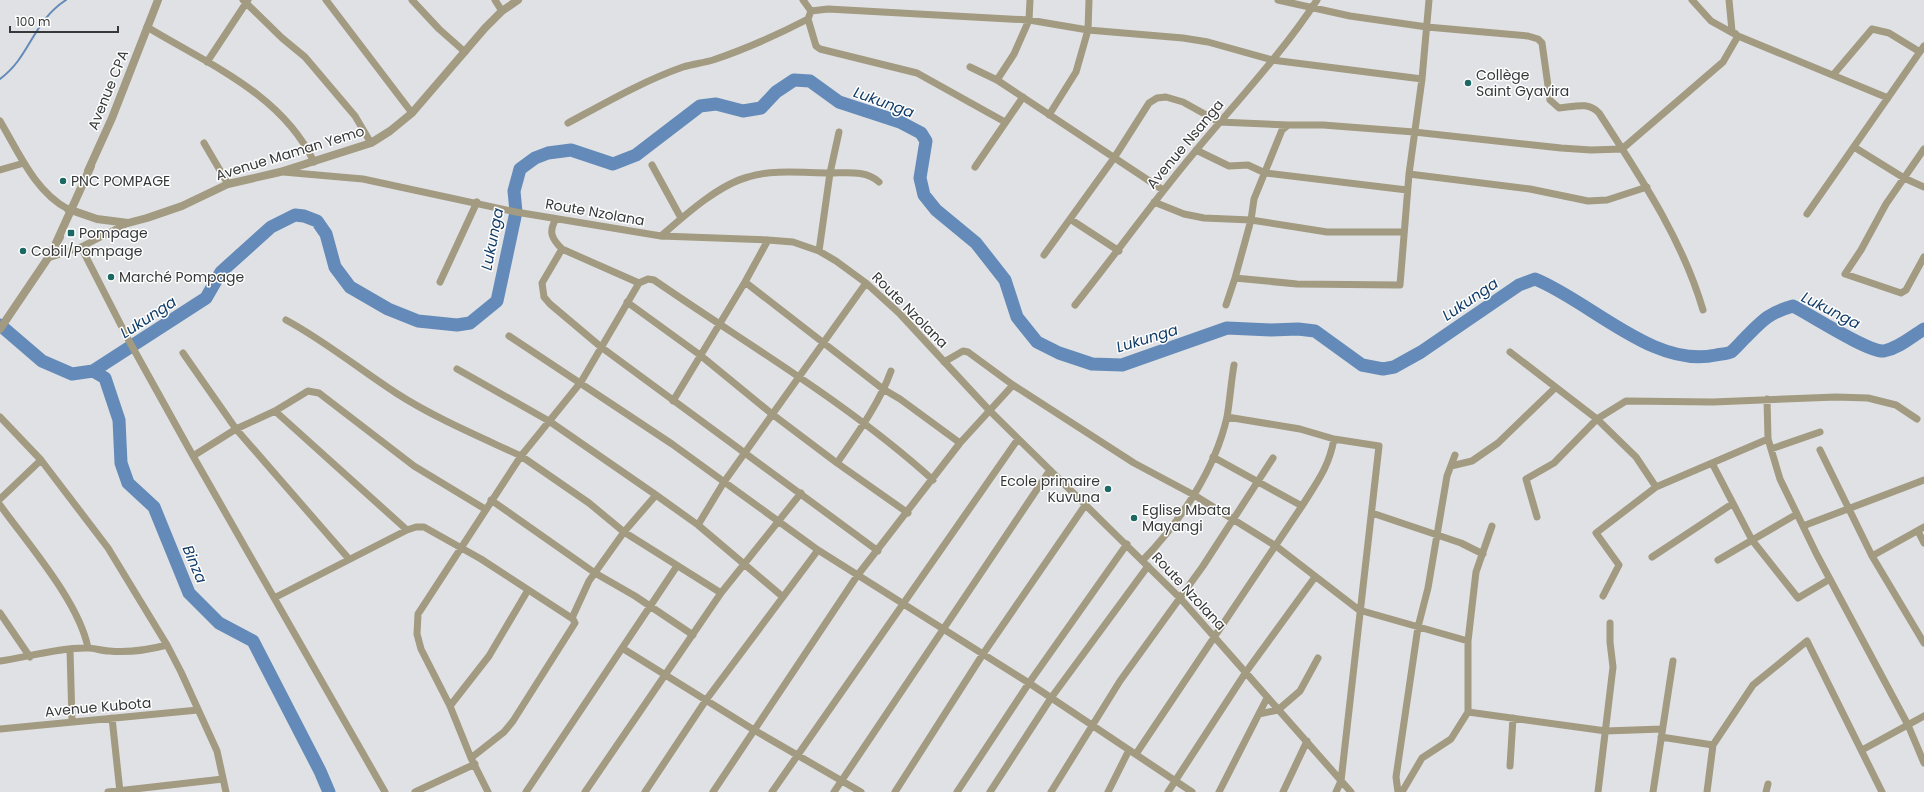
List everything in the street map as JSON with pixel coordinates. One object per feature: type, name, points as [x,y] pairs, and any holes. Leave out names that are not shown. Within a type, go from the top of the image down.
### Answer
[{"type":"street","name":"Avenue CPA","points":[[91,166],[112,118],[158,0]]},
{"type":"street","points":[[326,0],[412,113]]},
{"type":"street","points":[[412,0],[465,52]]},
{"type":"street","points":[[495,0],[502,11]]},
{"type":"street","name":"Avenue Maman Yemo","points":[[71,211],[111,222],[128,223],[182,206],[228,184],[280,172],[370,143],[390,131],[412,113],[502,11],[518,0]]},
{"type":"street","points":[[803,0],[811,11]]},
{"type":"street","points":[[997,80],[1014,54],[1029,20],[1030,0]]},
{"type":"street","points":[[1049,115],[1076,72],[1088,30],[1089,0]]},
{"type":"street","points":[[1278,0],[1350,16],[1427,27],[1528,36],[1538,39],[1542,43],[1550,100],[1559,108],[1587,105],[1594,107],[1647,187],[1680,250],[1691,275],[1703,310]]},
{"type":"street","name":"Avenue Nsanga","points":[[1075,305],[1119,251],[1163,190],[1272,60],[1317,0]]},
{"type":"street","points":[[1235,278],[1297,284],[1400,285],[1407,190],[1422,79],[1429,0]]},
{"type":"street","points":[[1692,0],[1711,21],[1738,36],[1888,98]]},
{"type":"street","points":[[1729,0],[1732,31],[1738,36]]},
{"type":"street","points":[[207,62],[246,1],[282,38],[305,57],[355,116],[370,143]]},
{"type":"street","points":[[811,11],[828,9],[1029,20],[1088,30],[1183,38],[1208,42],[1272,60],[1422,79]]},
{"type":"street","points":[[811,11],[808,19],[816,46],[820,49],[917,72],[1005,122]]},
{"type":"street","points":[[568,123],[634,88],[683,67],[711,61],[747,48],[808,19]]},
{"type":"street","points":[[147,27],[254,91],[288,122],[304,142],[314,162]]},
{"type":"street","points":[[1807,214],[1922,49],[1888,33],[1872,30],[1832,76]]},
{"type":"street","points":[[1044,256],[1114,158],[1149,103],[1157,98],[1166,97],[1183,102],[1219,122],[1323,125],[1414,132],[1561,148],[1591,150],[1622,149],[1723,62],[1738,36]]},
{"type":"street","points":[[970,67],[997,80],[1163,190]]},
{"type":"street","points":[[975,167],[1023,97]]},
{"type":"street","points":[[0,121],[24,163],[48,194],[56,202],[71,211]]},
{"type":"street","points":[[1226,305],[1251,220],[1254,198],[1282,130],[1288,125]]},
{"type":"street","points":[[819,251],[830,173],[839,132]]},
{"type":"street","points":[[204,143],[228,184]]},
{"type":"street","points":[[1854,148],[1904,178],[1924,187]]},
{"type":"street","points":[[1924,149],[1886,204],[1861,250],[1845,274],[1901,293],[1906,290],[1924,257]]},
{"type":"street","points":[[1196,150],[1229,166],[1248,165],[1265,173],[1407,190]]},
{"type":"street","points":[[0,170],[24,163]]},
{"type":"street","points":[[0,329],[48,258],[91,166]]},
{"type":"street","points":[[56,243],[91,166]]},
{"type":"street","points":[[652,166],[681,218]]},
{"type":"street","name":"Route Nzolana","points":[[280,172],[363,179],[477,202],[532,215],[661,236],[793,242],[819,251],[851,270],[900,314],[1018,440],[1143,560],[1180,598],[1351,792]]},
{"type":"street","points":[[661,236],[681,218],[717,192],[748,177],[791,172],[863,174],[873,177],[879,182]]},
{"type":"street","points":[[1409,174],[1530,189],[1588,201],[1607,200],[1647,187]]},
{"type":"street","points":[[440,282],[477,202]]},
{"type":"street","points":[[1154,202],[1184,214],[1218,219],[1251,220],[1327,232],[1404,232]]},
{"type":"street","points":[[556,219],[552,224],[551,234],[562,249],[639,283]]},
{"type":"street","points":[[1070,219],[1119,251]]},
{"type":"street","points":[[48,258],[81,247],[128,223]]},
{"type":"street","points":[[673,401],[746,282],[768,240]]},
{"type":"street","points":[[81,247],[128,339],[193,456],[385,792]]},
{"type":"street","points":[[562,249],[542,283],[544,297],[566,319],[744,454],[801,493],[878,551]]},
{"type":"street","points":[[488,792],[450,706],[421,649],[416,624],[418,614],[485,509],[521,456],[581,382],[639,283],[648,279],[654,280],[799,376],[899,449],[933,480]]},
{"type":"street","points":[[746,282],[883,389],[900,399],[960,443]]},
{"type":"street","points":[[698,525],[724,482],[866,283]]},
{"type":"street","points":[[628,302],[700,355],[772,414],[837,463],[908,513]]},
{"type":"street","points":[[286,320],[310,333],[395,392],[434,416],[521,456],[589,503],[624,532],[721,593]]},
{"type":"street","points":[[509,336],[581,382],[672,444],[818,550],[857,576],[943,628],[1192,792]]},
{"type":"street","points":[[944,362],[963,351],[968,352],[1013,385],[1134,463],[1194,495],[1276,546],[1359,610],[1468,641]]},
{"type":"street","points":[[1510,352],[1597,419],[1636,457],[1656,487]]},
{"type":"street","points":[[183,353],[236,428],[349,559]]},
{"type":"street","points":[[1143,560],[1171,528],[1194,495],[1213,457],[1227,417],[1234,365]]},
{"type":"street","points":[[457,368],[549,421],[656,495],[698,525],[783,597]]},
{"type":"street","points":[[837,463],[864,423],[891,371]]},
{"type":"street","points":[[713,792],[857,576],[908,513],[960,443],[1013,385]]},
{"type":"street","points":[[1451,466],[1472,462],[1498,443],[1555,388]]},
{"type":"street","points":[[193,456],[236,428],[275,411],[308,391],[319,393],[414,466],[485,509]]},
{"type":"street","points":[[1537,517],[1526,478],[1554,464],[1597,419],[1626,401],[1713,402],[1836,397],[1868,398],[1896,405],[1917,419]]},
{"type":"street","points":[[1767,399],[1768,439],[1780,479],[1830,579],[1908,725],[1924,763]]},
{"type":"street","points":[[275,411],[407,530]]},
{"type":"street","points":[[1227,417],[1300,430],[1334,439],[1379,446],[1359,610],[1341,781],[1336,792]]},
{"type":"street","points":[[0,418],[41,460],[108,548],[167,645],[217,751],[226,792]]},
{"type":"street","points":[[1771,449],[1820,432]]},
{"type":"street","points":[[1136,754],[1326,469],[1334,439]]},
{"type":"street","points":[[1603,596],[1619,565],[1596,533],[1656,487],[1768,439]]},
{"type":"street","points":[[772,792],[797,754],[1018,440]]},
{"type":"street","points":[[1820,450],[1872,556],[1924,643]]},
{"type":"street","points":[[1398,792],[1396,777],[1418,628],[1428,588],[1447,476],[1455,455]]},
{"type":"street","points":[[1213,457],[1302,506]]},
{"type":"street","points":[[1051,792],[1091,725],[1120,681],[1234,520],[1273,458]]},
{"type":"street","points":[[0,499],[41,460]]},
{"type":"street","points":[[1712,463],[1752,540],[1798,598],[1830,579]]},
{"type":"street","points":[[834,792],[1050,470]]},
{"type":"street","points":[[1803,526],[1924,480]]},
{"type":"street","points":[[585,792],[721,593],[801,493]]},
{"type":"street","points":[[572,618],[584,588],[624,532],[656,495]]},
{"type":"street","points":[[491,500],[595,573],[649,605],[692,635]]},
{"type":"street","points":[[895,792],[983,654],[1086,504]]},
{"type":"street","points":[[1652,557],[1732,504]]},
{"type":"street","points":[[0,505],[60,589],[80,623],[88,648]]},
{"type":"street","points":[[1372,513],[1438,534],[1483,554]]},
{"type":"street","points":[[1718,560],[1797,514]]},
{"type":"street","points":[[1402,792],[1422,758],[1451,739],[1468,712],[1468,641],[1476,572],[1492,526]]},
{"type":"street","points":[[274,598],[407,530],[416,527],[424,527],[481,559],[575,620],[575,623],[513,721],[504,732],[473,761],[415,792]]},
{"type":"street","points":[[1872,556],[1921,529],[1924,543]]},
{"type":"street","points":[[957,792],[1029,684],[1127,544]]},
{"type":"street","points":[[645,792],[706,700],[818,550]]},
{"type":"street","points":[[526,792],[649,605],[677,566]]},
{"type":"street","points":[[990,792],[1051,698],[1148,566]]},
{"type":"street","points":[[1168,792],[1246,672],[1315,577]]},
{"type":"street","points":[[450,706],[488,656],[528,590]]},
{"type":"street","points":[[0,613],[30,657]]},
{"type":"street","points":[[1598,792],[1613,667],[1610,623]]},
{"type":"street","points":[[1707,792],[1713,745],[1752,685],[1807,641],[1882,792]]},
{"type":"street","points":[[0,661],[70,649],[88,648],[128,652],[149,650],[167,645]]},
{"type":"street","points":[[622,648],[754,730],[861,792]]},
{"type":"street","points":[[70,649],[72,722]]},
{"type":"street","points":[[1259,714],[1278,710],[1300,691],[1318,658]]},
{"type":"street","points":[[1653,792],[1674,661]]},
{"type":"street","points":[[1219,792],[1267,698]]},
{"type":"street","name":"Avenue Kubota","points":[[0,729],[198,710]]},
{"type":"street","points":[[1468,712],[1606,731],[1662,729]]},
{"type":"street","points":[[1862,750],[1924,716]]},
{"type":"street","points":[[112,718],[120,791]]},
{"type":"street","points":[[1510,766],[1513,718]]},
{"type":"street","points":[[1661,737],[1713,745]]},
{"type":"street","points":[[1283,792],[1307,741]]},
{"type":"street","points":[[1108,792],[1129,750]]},
{"type":"street","points":[[108,792],[223,779]]},
{"type":"street","points":[[1766,792],[1768,784]]},
{"type":"waterway","points":[[0,79],[19,60],[46,18],[66,0]]},
{"type":"waterway","name":"Lukunga","points":[[0,325],[42,361],[72,374],[93,371],[206,298],[221,272],[271,227],[295,215],[304,216],[317,221],[326,234],[335,267],[350,287],[388,309],[418,321],[457,325],[470,323],[497,301],[516,212],[514,191],[520,169],[535,158],[548,153],[571,150],[613,164],[636,155],[700,106],[716,104],[743,111],[761,108],[776,92],[794,80],[810,81],[839,102],[900,122],[921,133],[926,141],[920,178],[924,195],[936,210],[976,243],[1005,280],[1017,317],[1037,342],[1059,353],[1092,364],[1122,365],[1227,328],[1271,330],[1298,329],[1315,331],[1362,365],[1383,369],[1394,367],[1421,352],[1519,285],[1535,279],[1556,289],[1646,343],[1669,352],[1693,357],[1731,352],[1766,318],[1793,306],[1853,340],[1876,350],[1889,350],[1905,342],[1924,329]]},
{"type":"waterway","name":"Binza","points":[[93,371],[105,378],[119,420],[121,463],[128,483],[154,507],[189,593],[219,623],[253,641],[320,771],[329,792]]},
{"type":"place","name":"Collège Saint Gyavira","points":[[1468,83]]},
{"type":"place","name":"PNC POMPAGE","points":[[63,181]]},
{"type":"place","name":"Pompage","points":[[71,233]]},
{"type":"place","name":"Cobil/Pompage","points":[[23,251]]},
{"type":"place","name":"Marché Pompage","points":[[111,277]]},
{"type":"place","name":"Ecole primaire Kuvuna","points":[[1108,489]]},
{"type":"place","name":"Eglise Mbata Mayangi","points":[[1134,518]]}]
